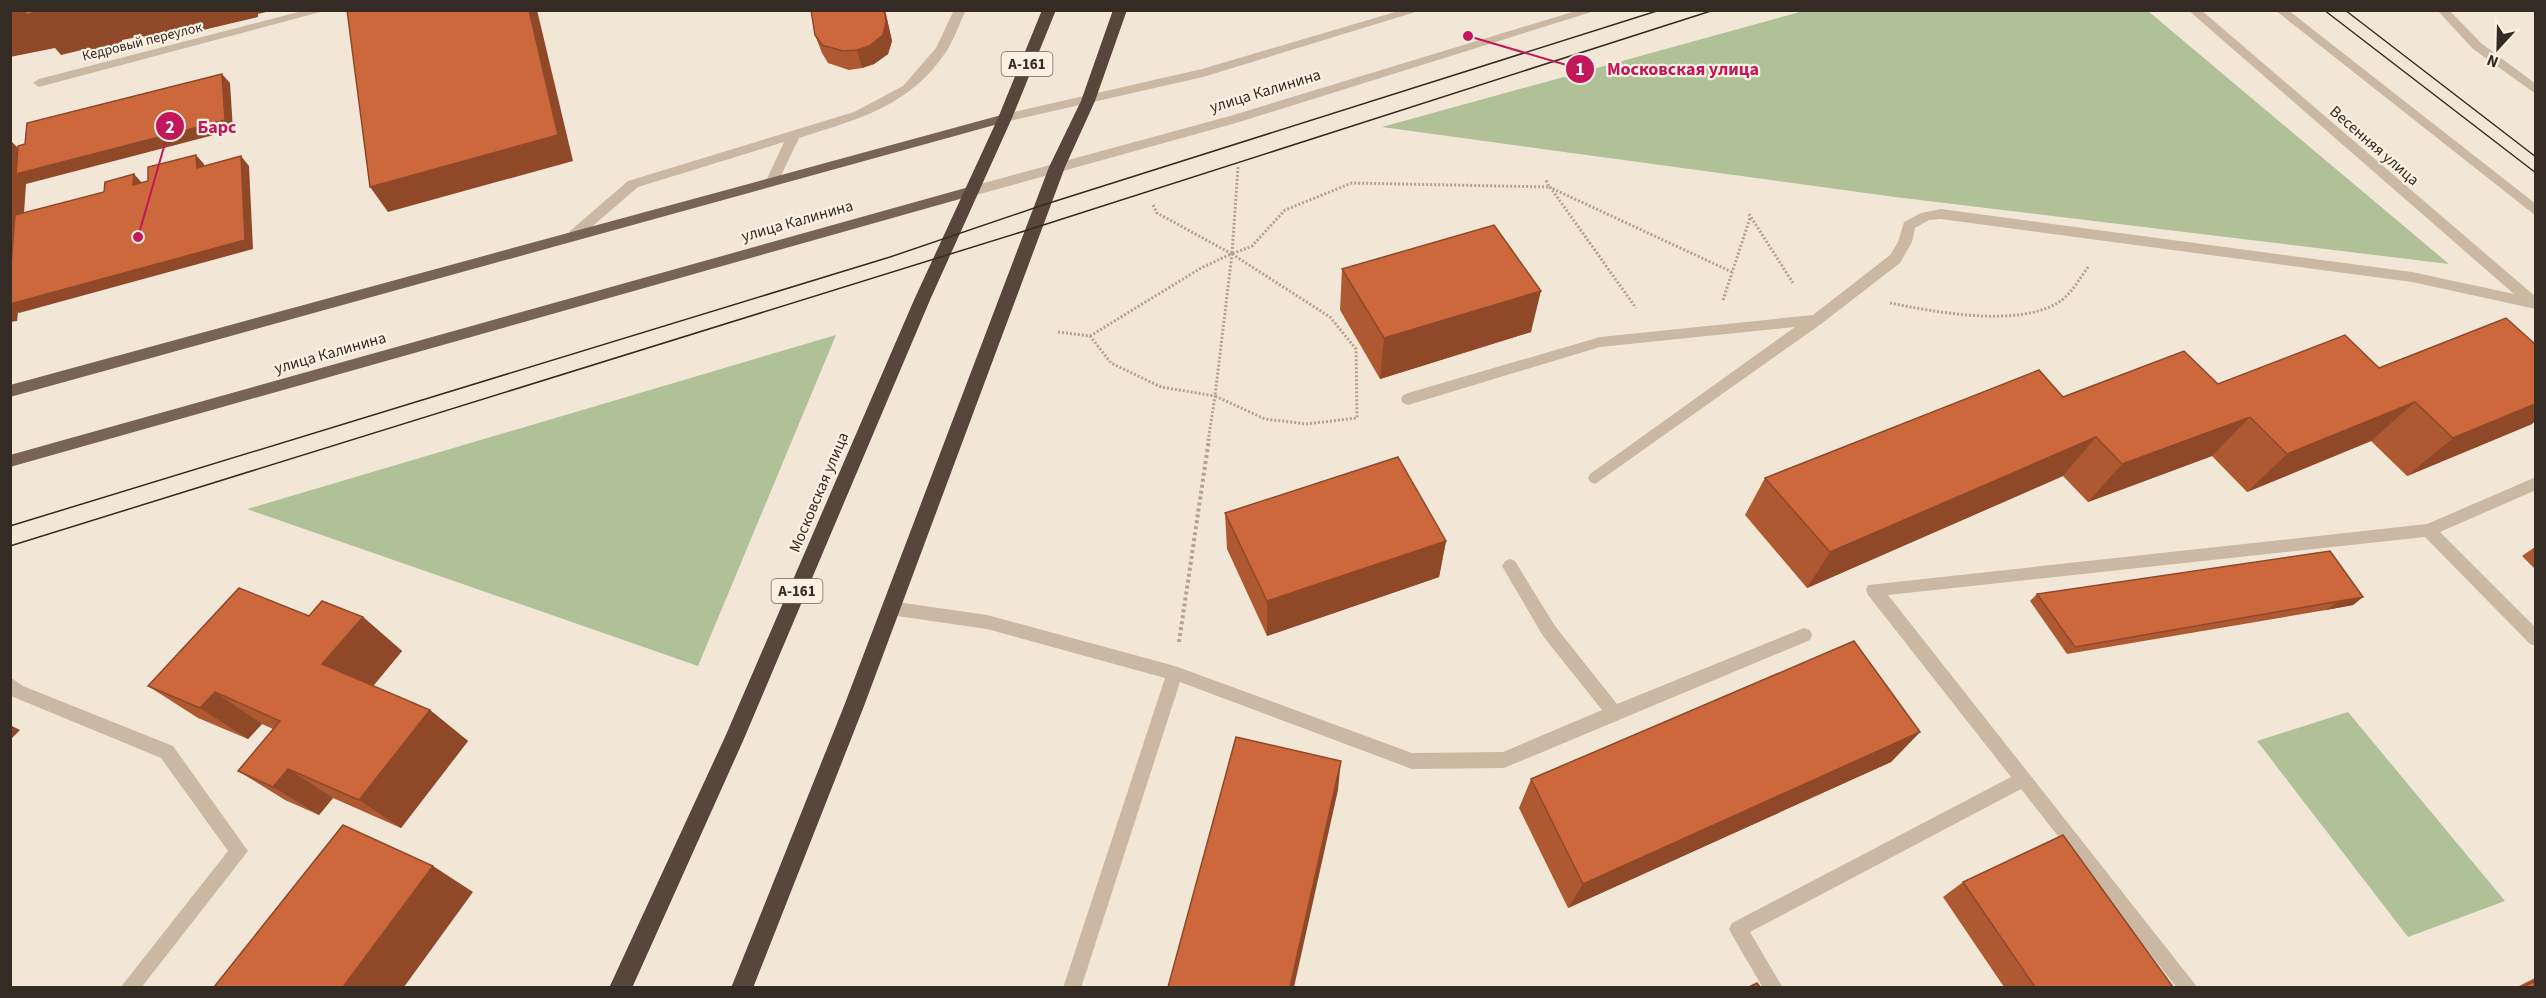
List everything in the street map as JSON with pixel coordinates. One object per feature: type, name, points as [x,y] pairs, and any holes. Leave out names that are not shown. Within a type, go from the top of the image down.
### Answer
[{"type":"highway","name":"Московская улица","points":[[620,987],[733,741],[969,192],[1005,118],[1049,10]]},
{"type":"highway","points":[[742,987],[890,608],[1057,167],[1088,101],[1120,10]]},
{"type":"main road","name":"улица Калинина","points":[[10,391],[575,234],[853,161],[1005,118]]},
{"type":"main road","name":"улица Калинина","points":[[10,461],[969,192]]},
{"type":"street","name":"Кедровый переулок","points":[[39,83],[323,10]]},
{"type":"street","points":[[575,234],[633,184],[858,115],[907,88],[941,50],[960,10]]},
{"type":"street","name":"улица Калинина","points":[[1005,118],[1088,101],[1203,73],[1417,10]]},
{"type":"street","name":"улица Калинина","points":[[969,192],[1232,120],[1593,10]]},
{"type":"street","name":"Весенняя улица","points":[[2193,10],[2535,305]]},
{"type":"street","points":[[2280,10],[2535,211]]},
{"type":"street","points":[[2442,10],[2477,46],[2535,90]]},
{"type":"street","points":[[772,181],[794,134]]},
{"type":"street","points":[[1595,478],[1816,320],[1895,259],[1905,242],[1909,225],[1926,216],[1941,214],[2412,277],[2535,305]]},
{"type":"street","points":[[1408,399],[1600,342],[1816,320]]},
{"type":"street","points":[[2189,987],[1874,590],[2428,530],[2535,483]]},
{"type":"street","points":[[2428,530],[2535,639]]},
{"type":"street","points":[[1510,566],[1549,631],[1614,713]]},
{"type":"street","points":[[890,608],[987,622],[1175,672],[1412,760],[1504,760],[1804,635]]},
{"type":"street","points":[[1072,987],[1175,672]]},
{"type":"street","points":[[10,684],[17,691],[167,752],[239,851],[129,987]]},
{"type":"street","points":[[1774,987],[1738,929],[2024,779]]},
{"type":"path","points":[[1175,672],[1215,396],[1232,254],[1238,167]]},
{"type":"path","points":[[1546,180],[1656,336]]},
{"type":"path","points":[[1058,332],[1090,336],[1201,268],[1252,246],[1285,210],[1352,183],[1549,187],[1732,272]]},
{"type":"path","points":[[1090,336],[1112,363],[1161,387],[1215,396],[1265,419],[1306,424],[1357,418],[1356,349],[1330,317],[1232,254],[1157,213],[1153,205]]},
{"type":"path","points":[[1713,331],[1749,216],[1793,284]]},
{"type":"path","points":[[1881,301],[1932,312],[1991,315],[2033,311],[2060,302],[2089,266]]},
{"type":"green space","points":[[1807,10],[2148,11],[2449,264],[1895,197],[1382,127]]},
{"type":"green space","points":[[836,335],[698,666],[247,509]]},
{"type":"green space","points":[[2348,712],[2505,901],[2408,937],[2257,741]]},
{"type":"building","points":[[26,10],[45,10],[25,15]]},
{"type":"building","points":[[347,10],[529,10],[558,135],[370,187]]},
{"type":"building","points":[[811,10],[884,10],[886,22],[883,35],[869,46],[857,50],[843,51],[822,45],[815,35]]},
{"type":"building","points":[[222,74],[225,120],[16,174],[18,146],[25,144],[27,123]]},
{"type":"building","points":[[196,155],[197,168],[241,156],[245,240],[10,304],[15,215],[104,192],[105,182],[134,174],[133,185],[148,181],[148,167]]},
{"type":"building","points":[[1494,225],[1541,291],[1384,338],[1342,269]]},
{"type":"building","points":[[2506,318],[2535,344],[2535,404],[2453,438],[2415,402],[2287,454],[2250,417],[2122,464],[2096,437],[1830,552],[1765,478],[2039,370],[2063,397],[2184,351],[2218,384],[2345,335],[2379,368]]},
{"type":"building","points":[[1398,457],[1446,541],[1267,601],[1225,513]]},
{"type":"building","points":[[2330,551],[2363,597],[2075,647],[2037,594]]},
{"type":"building","points":[[239,588],[309,616],[322,601],[363,617],[322,664],[430,710],[359,800],[288,769],[273,787],[238,771],[280,721],[215,692],[200,708],[148,686]]},
{"type":"building","points":[[1854,641],[1920,732],[1583,884],[1531,779]]},
{"type":"building","points":[[1236,737],[1341,761],[1290,987],[1168,987]]},
{"type":"building","points":[[343,825],[433,866],[343,987],[214,987]]},
{"type":"building","points":[[2063,835],[2173,987],[2035,987],[1963,882]]},
{"type":"building","points":[[2535,981],[2535,987],[2522,987]]},
{"type":"tram line","points":[[10,526],[890,257],[1043,205],[1660,10]]},
{"type":"tram line","points":[[10,546],[1034,228],[1714,10]]},
{"type":"tram line","points":[[2324,10],[2536,173]]},
{"type":"tram line","points":[[2345,10],[2536,157]]},
{"type":"place","name":"Московская улица","points":[[1468,36]]},
{"type":"place","name":"Барс","points":[[138,237]]}]
